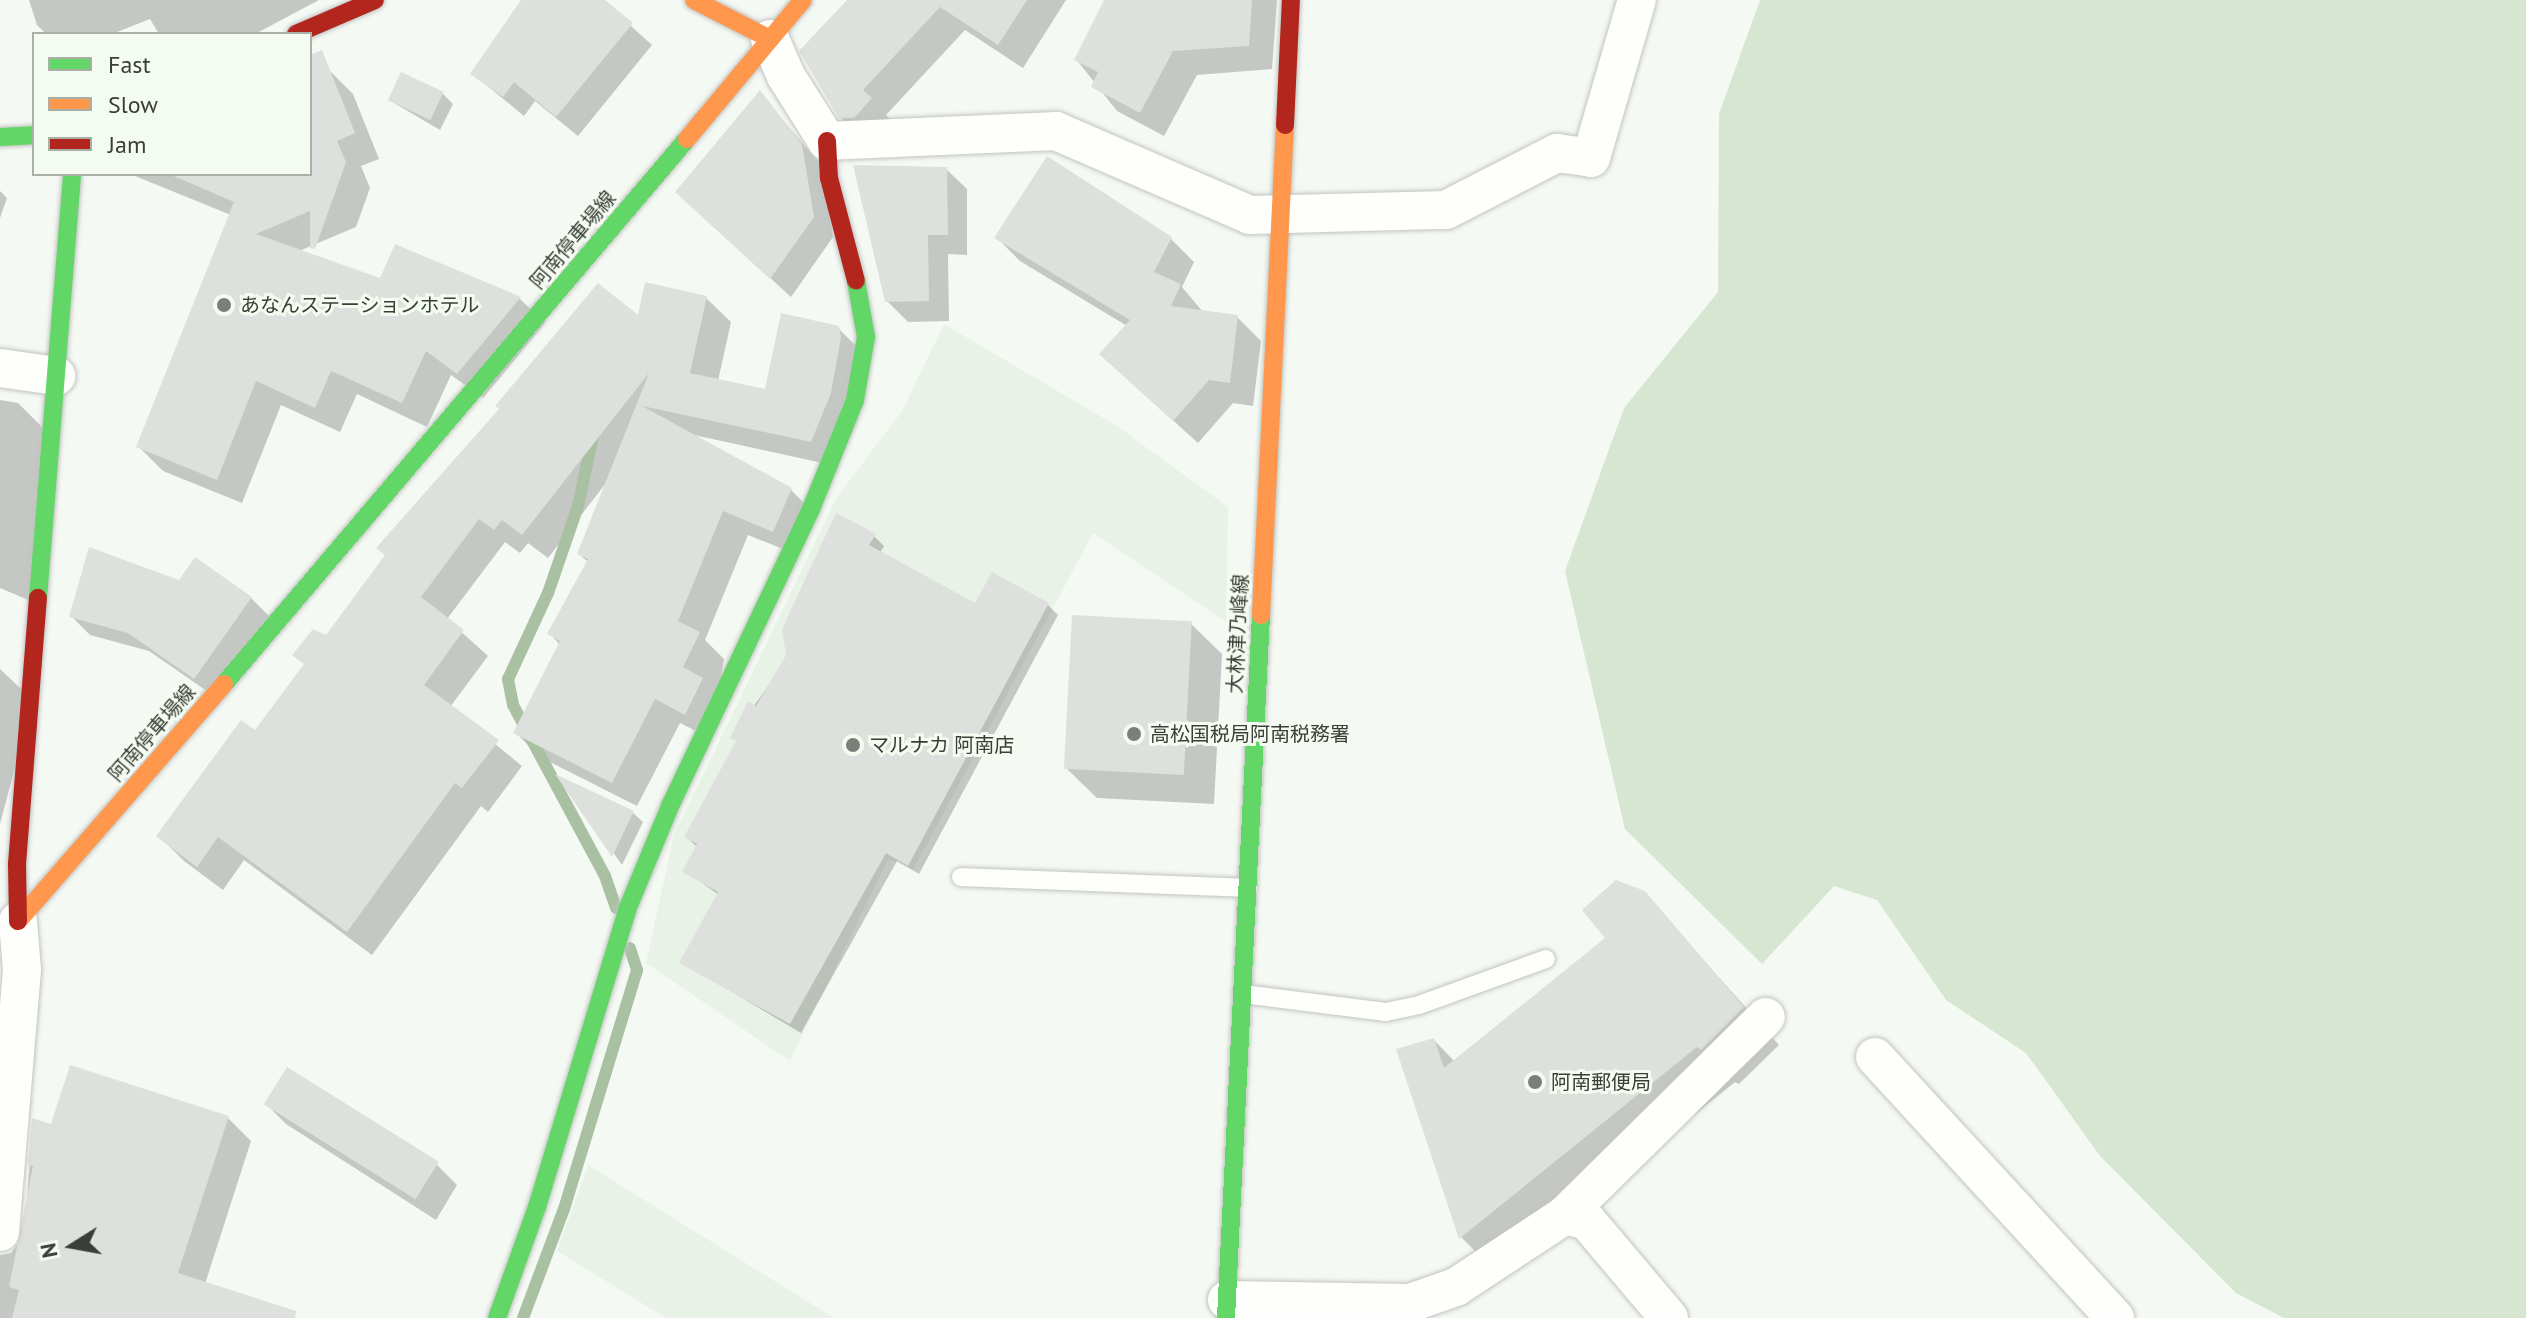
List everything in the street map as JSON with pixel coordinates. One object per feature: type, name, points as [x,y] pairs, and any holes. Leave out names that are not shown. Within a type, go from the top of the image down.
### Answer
[{"type":"main road","points":[[301,32],[375,0]]},
{"type":"main road","points":[[694,0],[770,39]]},
{"type":"main road","name":"阿南停車場線","points":[[9,932],[377,508],[803,0]]},
{"type":"main road","name":"大林津乃峰線","points":[[1227,1309],[1291,0]]},
{"type":"main road","points":[[0,137],[32,135]]},
{"type":"main road","points":[[497,1318],[627,910],[671,804],[811,509],[855,400],[866,337],[853,262],[829,178],[827,141]]},
{"type":"main road","points":[[9,932],[72,176]]},
{"type":"street","points":[[770,39],[786,76],[827,141],[1056,131],[1229,209],[1279,214],[1446,210],[1557,153],[1591,158],[1637,0]]},
{"type":"street","points":[[0,368],[56,376]]},
{"type":"street","points":[[0,1232],[22,970],[9,932]]},
{"type":"street","points":[[1227,1309],[1410,1303],[1456,1287],[1565,1215],[1766,1017]]},
{"type":"street","points":[[1875,1057],[2115,1318]]},
{"type":"street","points":[[1565,1215],[1587,1221],[1669,1318]]},
{"type":"lane","points":[[961,877],[1248,888]]},
{"type":"lane","points":[[1243,994],[1386,1012],[1419,1005],[1546,959]]},
{"type":"shaded area","points":[[944,324],[1117,426],[1228,507],[1226,622],[1093,533],[913,870],[888,859],[790,1061],[646,963],[674,835],[837,497],[902,411]]},
{"type":"shaded area","points":[[588,1165],[834,1318],[666,1318],[557,1251]]},
{"type":"green space","points":[[1760,0],[2526,0],[2526,1318],[2284,1318],[2236,1293],[2100,1156],[2026,1053],[1946,1000],[1877,900],[1834,886],[1762,964],[1625,829],[1565,571],[1624,408],[1718,292],[1719,114]]},
{"type":"building","points":[[521,0],[605,0],[633,23],[556,117],[514,82],[503,97],[470,74]]},
{"type":"building","points":[[847,0],[1027,0],[998,45],[940,7],[863,90],[872,98],[854,118],[839,118],[799,51]]},
{"type":"building","points":[[1104,0],[1252,0],[1249,46],[1173,51],[1140,113],[1091,87],[1098,72],[1074,60]]},
{"type":"building","points":[[322,50],[355,133],[337,141],[346,162],[315,249],[310,248],[310,211],[256,234],[380,278],[395,244],[521,297],[457,374],[426,351],[402,403],[331,371],[315,408],[256,381],[217,480],[136,447],[234,202],[174,176],[312,176],[312,54]]},
{"type":"building","points":[[401,72],[444,92],[430,120],[388,100]]},
{"type":"building","points":[[760,90],[802,144],[814,217],[770,279],[675,192]]},
{"type":"building","points":[[1047,156],[1172,237],[1154,272],[1181,284],[1171,306],[1238,315],[1230,383],[1209,380],[1173,421],[1099,354],[1130,320],[994,238]]},
{"type":"building","points":[[853,165],[947,167],[948,235],[928,235],[929,301],[885,302]]},
{"type":"building","points":[[645,282],[707,296],[690,373],[765,389],[781,313],[839,326],[841,337],[831,393],[811,442],[642,406],[792,488],[773,532],[723,511],[678,621],[700,632],[683,667],[703,678],[685,715],[655,699],[612,783],[513,733],[560,641],[547,634],[588,559],[577,554],[649,373],[522,535],[502,520],[494,530],[479,519],[421,597],[464,630],[424,685],[499,740],[462,788],[455,783],[347,932],[218,837],[197,867],[156,836],[241,720],[255,730],[304,664],[292,655],[313,629],[326,635],[385,555],[376,548],[499,409],[495,406],[598,283],[638,315]]},
{"type":"building","name":"マルナカ 阿南店","points":[[836,513],[876,534],[869,545],[975,603],[992,572],[1049,603],[908,866],[886,853],[790,1024],[679,963],[718,892],[682,872],[697,844],[684,837],[736,741],[730,738],[748,701],[756,706],[786,655],[782,629]]},
{"type":"building","points":[[89,547],[179,580],[195,557],[252,597],[194,679],[128,633],[69,617]]},
{"type":"building","points":[[1072,615],[1192,621],[1184,775],[1064,769]]},
{"type":"building","points":[[555,774],[634,811],[612,857]]},
{"type":"building","points":[[1616,880],[1645,891],[1744,1007],[1701,1050],[1697,1047],[1459,1239],[1396,1049],[1434,1038],[1444,1068],[1605,938],[1582,910]]},
{"type":"building","points":[[70,1065],[229,1116],[178,1273],[296,1311],[295,1318],[12,1318],[19,1290],[9,1287],[33,1166],[28,1165],[32,1118],[51,1124]]},
{"type":"building","points":[[287,1067],[439,1162],[415,1199],[264,1104]]},
{"type":"waterway","points":[[594,431],[578,506],[548,593],[508,679],[513,705],[605,876],[616,908]]},
{"type":"waterway","points":[[523,1318],[564,1209],[637,970],[630,948]]},
{"type":"traffic: fast","points":[[0,137],[32,135]]},
{"type":"traffic: fast","points":[[224,684],[687,139]]},
{"type":"traffic: fast","points":[[38,598],[72,176]]},
{"type":"traffic: fast","points":[[497,1318],[537,1207],[627,910],[671,804],[811,509],[855,400],[866,337],[856,281]]},
{"type":"traffic: fast","points":[[1226,1318],[1261,615]]},
{"type":"traffic: slow","points":[[694,0],[770,39]]},
{"type":"traffic: slow","points":[[687,139],[803,0]]},
{"type":"traffic: slow","points":[[1261,615],[1285,125]]},
{"type":"traffic: slow","points":[[18,921],[224,684]]},
{"type":"traffic: jam","points":[[301,32],[375,0]]},
{"type":"traffic: jam","points":[[1285,125],[1291,0]]},
{"type":"traffic: jam","points":[[827,141],[829,178],[856,281]]},
{"type":"traffic: jam","points":[[18,921],[17,864],[38,598]]},
{"type":"place","name":"あなんステーションホテル","points":[[224,305]]},
{"type":"place","name":"高松国税局阿南税務署","points":[[1134,734]]},
{"type":"place","name":"マルナカ 阿南店","points":[[853,745]]},
{"type":"place","name":"阿南郵便局","points":[[1535,1082]]}]
